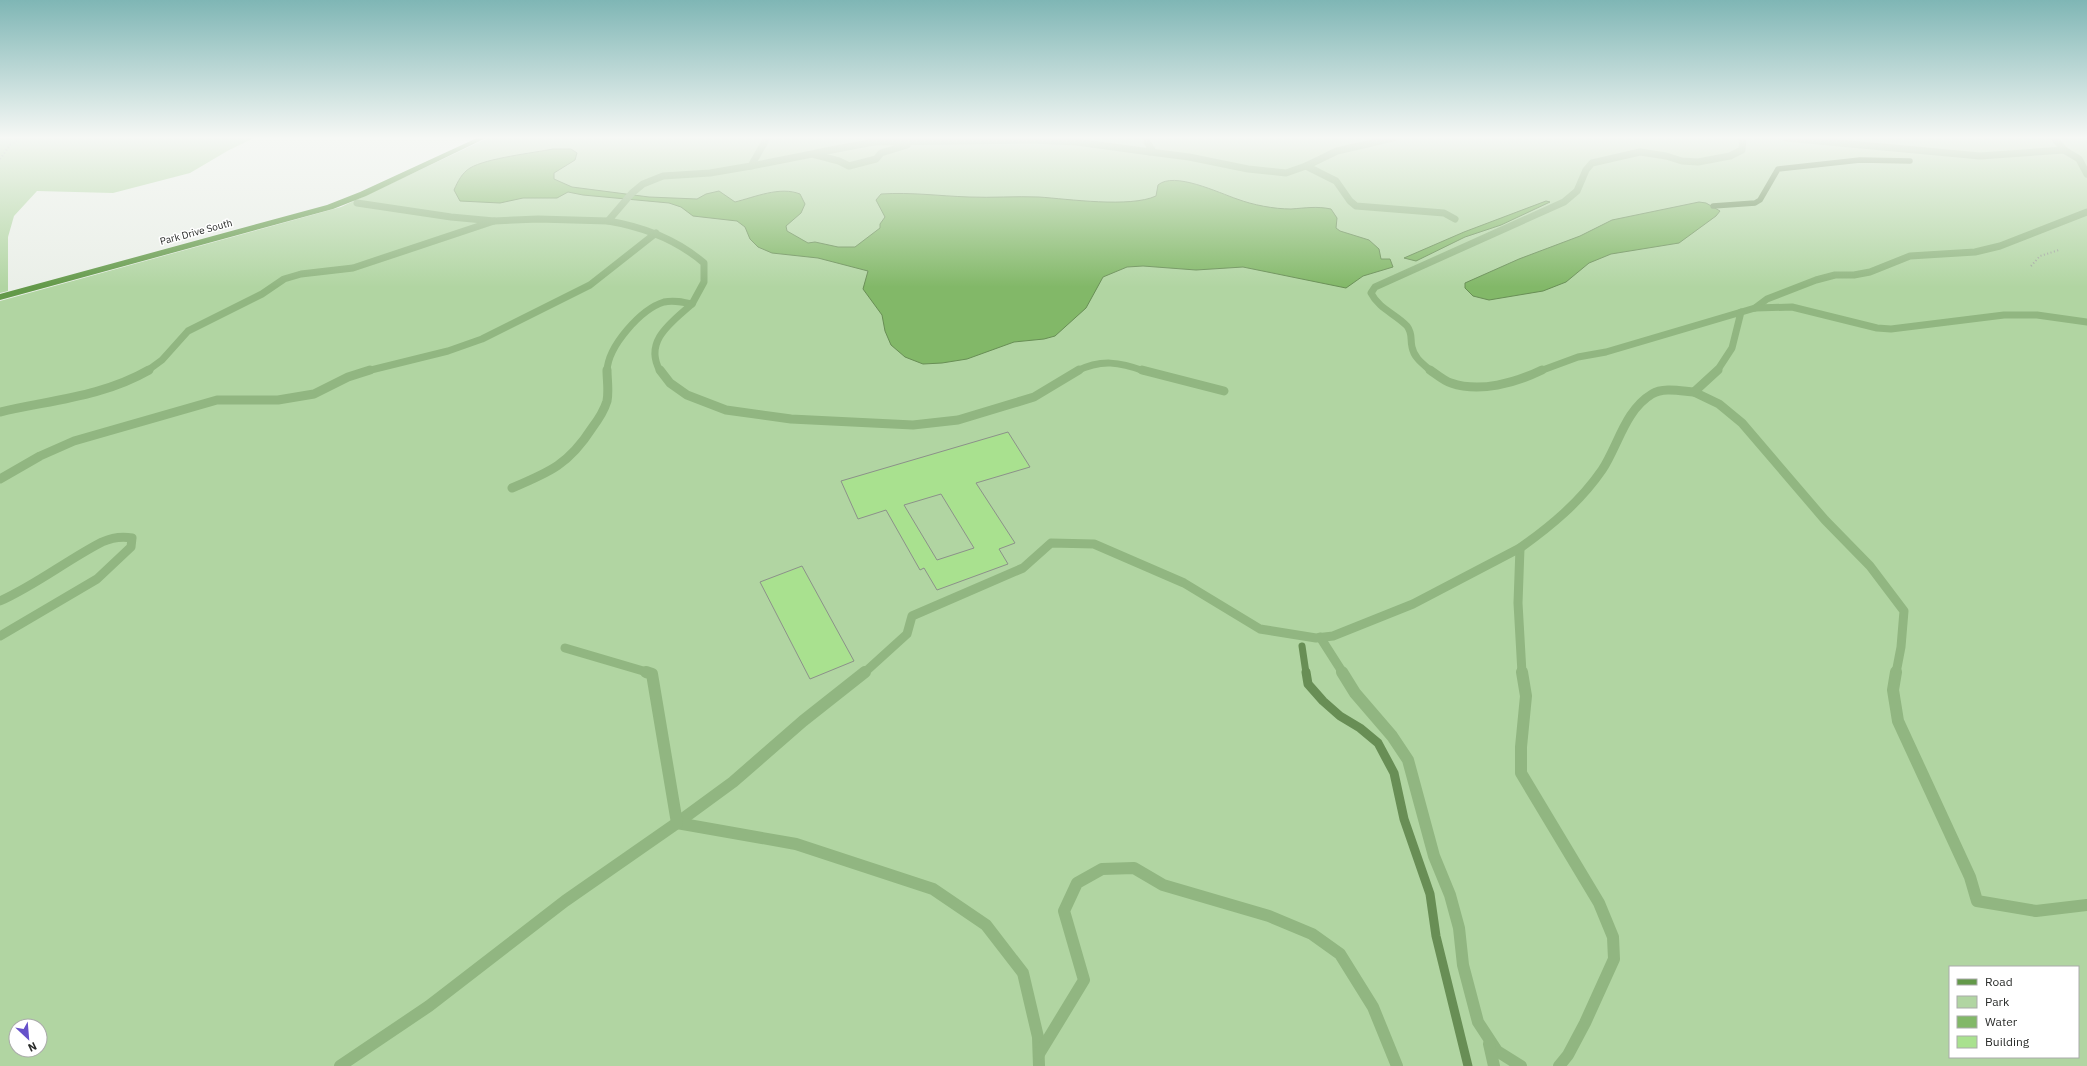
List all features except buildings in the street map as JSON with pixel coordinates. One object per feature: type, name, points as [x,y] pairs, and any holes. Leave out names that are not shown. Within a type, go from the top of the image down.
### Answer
[{"type":"street","name":"Park Drive South","points":[[0,297],[330,207],[376,188]]},
{"type":"lane","points":[[608,221],[632,193],[639,188]]},
{"type":"lane","points":[[1341,188],[1350,201],[1356,206],[1444,213],[1455,219]]},
{"type":"lane","points":[[1578,188],[1574,196],[1564,202],[1375,286],[1371,293],[1375,301],[1407,326],[1412,334],[1412,346],[1415,354],[1420,361],[1434,373],[1450,383],[1472,387],[1499,384],[1525,378],[1549,366],[1578,357],[1606,352],[1755,308],[1792,307],[1806,309],[1877,328],[1891,329],[1980,317],[2019,315],[2039,315],[2087,322]]},
{"type":"lane","points":[[357,203],[437,216],[494,221],[538,219],[608,221],[632,225],[656,233],[689,249],[704,263],[704,282],[692,304],[675,319],[656,343],[655,357],[660,372],[682,392],[701,401],[725,409],[762,416],[825,422],[873,424],[945,423],[1034,397],[1048,391],[1080,369],[1102,362],[1125,364],[1161,376],[1224,390]]},
{"type":"lane","points":[[1755,308],[1767,299],[1816,280],[1835,275],[1854,275],[1870,272],[1894,261],[1910,256],[1975,252],[2000,246],[2060,221],[2087,212]]},
{"type":"lane","points":[[0,412],[80,397],[131,379],[154,367],[168,354],[177,339],[188,331],[262,294],[284,279],[301,274],[353,268],[494,221]]},
{"type":"lane","points":[[0,479],[40,456],[74,440],[168,413],[217,400],[278,400],[314,394],[348,377],[381,366],[448,352],[531,315],[590,285],[656,233]]},
{"type":"lane","points":[[512,488],[558,466],[569,458],[580,443],[606,405],[608,362],[612,350],[624,333],[661,303],[676,300],[692,304]]},
{"type":"lane","points":[[1694,392],[1725,363],[1738,336],[1741,312]]},
{"type":"lane","points":[[340,1066],[429,1006],[564,901],[677,823],[733,782],[803,720],[878,662],[907,634],[912,616],[1023,568],[1051,542],[1094,544],[1184,583],[1260,629],[1320,637],[1333,636],[1413,604],[1520,548],[1555,523],[1569,510],[1602,470],[1625,425],[1634,411],[1654,393],[1667,390],[1694,392],[1719,404],[1742,423],[1825,520],[1870,566],[1904,611],[1902,647],[1893,690],[1898,721],[1970,877],[1977,901],[2036,911],[2087,905]]},
{"type":"lane","points":[[0,600],[20,592],[103,542],[124,536],[132,538],[131,547],[97,579],[0,636]]},
{"type":"lane","points":[[1520,548],[1518,603],[1521,665],[1526,696],[1521,747],[1521,773],[1599,903],[1613,937],[1614,959],[1607,977],[1586,1023],[1568,1055],[1559,1066]]},
{"type":"lane","points":[[1320,637],[1355,692],[1392,736],[1408,760],[1434,856],[1450,895],[1459,928],[1463,965],[1478,1022],[1489,1041],[1497,1051],[1521,1066]]},
{"type":"lane","points":[[565,648],[652,674],[677,823]]},
{"type":"lane","points":[[677,823],[796,844],[933,889],[986,925],[1023,973],[1038,1037],[1039,1060]]},
{"type":"lane","points":[[1039,1060],[1084,980],[1064,911],[1077,883],[1102,869],[1134,868],[1163,885],[1269,916],[1312,934],[1340,954],[1373,1008],[1397,1066]]},
{"type":"lane","points":[[1489,1041],[1494,1066]]},
{"type":"path","points":[[2031,266],[2040,256],[2059,250]]},
{"type":"green space","points":[[0,188],[133,188],[113,193],[37,191],[14,216],[8,237],[8,291],[0,293]]},
{"type":"green space","points":[[382,188],[2087,188],[2087,1066],[0,1066],[0,301],[341,207]]},
{"type":"water","points":[[455,188],[578,188],[649,197],[697,199],[706,194],[719,191],[735,202],[776,192],[792,192],[800,194],[805,204],[801,213],[786,226],[787,231],[808,243],[815,242],[838,247],[855,247],[880,228],[880,224],[885,217],[876,200],[881,194],[914,194],[958,197],[1039,197],[1099,202],[1131,202],[1145,200],[1156,196],[1158,188],[1207,188],[1243,201],[1264,206],[1284,209],[1316,207],[1331,209],[1337,218],[1336,228],[1340,231],[1369,240],[1379,249],[1381,259],[1390,259],[1393,267],[1363,276],[1346,288],[1243,267],[1196,270],[1143,266],[1127,267],[1103,277],[1086,308],[1055,336],[1044,339],[1014,342],[967,359],[923,364],[905,357],[891,345],[885,331],[882,315],[863,289],[868,271],[818,258],[772,253],[758,247],[750,239],[745,227],[737,221],[693,216],[681,207],[669,203],[583,195],[568,192],[557,198],[523,198],[500,203],[460,201],[454,190]]},
{"type":"water","points":[[1546,201],[1550,202],[1501,225],[1465,237],[1416,261],[1404,258],[1464,232]]},
{"type":"water","points":[[1699,202],[1706,203],[1720,211],[1716,216],[1679,243],[1611,254],[1589,263],[1566,282],[1543,291],[1489,300],[1473,296],[1465,288],[1465,283],[1519,259],[1580,236],[1612,220]]},
{"type":"waterway","points":[[1713,206],[1755,203],[1760,200],[1767,188]]},
{"type":"waterway","points":[[1302,646],[1306,673]]},
{"type":"waterway","points":[[1306,672],[1308,684],[1323,701],[1340,716],[1360,728],[1378,743],[1394,773],[1404,819],[1430,894],[1436,936],[1468,1066]]}]
